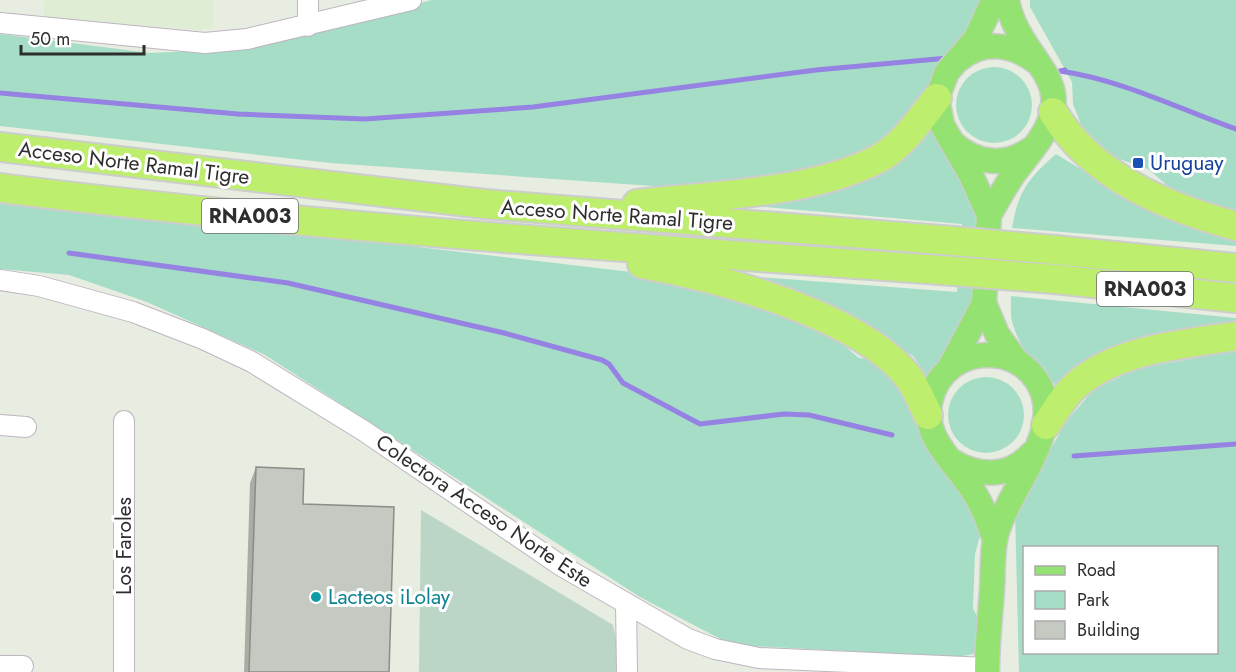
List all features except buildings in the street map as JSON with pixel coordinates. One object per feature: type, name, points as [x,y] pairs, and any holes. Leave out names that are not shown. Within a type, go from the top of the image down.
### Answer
[{"type":"highway","points":[[485,204],[615,207],[806,182],[843,173],[881,157],[903,140],[937,98]]},
{"type":"highway","points":[[1053,112],[1078,146],[1124,182],[1192,214],[1236,226]]},
{"type":"highway","name":"Acceso Norte Ramal Tigre","points":[[0,147],[485,204],[954,241],[1236,268]]},
{"type":"highway","name":"Acceso Norte Ramal Tigre","points":[[0,188],[181,210],[502,238],[1054,279],[1236,298]]},
{"type":"highway","points":[[502,238],[674,270],[740,287],[827,320],[871,344],[894,364],[909,379],[928,415]]},
{"type":"highway","points":[[1040,437],[1072,389],[1091,373],[1126,358],[1174,346],[1236,336]]},
{"type":"main road","points":[[989,215],[971,175],[947,135],[939,115],[937,98],[942,82],[975,40],[994,0]]},
{"type":"main road","points":[[995,540],[980,502],[952,461],[934,441],[928,415],[934,390],[949,369],[984,303],[989,215],[1012,176],[1045,134],[1053,112],[1050,84],[1009,15],[1007,0]]},
{"type":"main road","points":[[954,64],[975,50],[988,46],[1013,48],[1035,61]]},
{"type":"main road","points":[[947,135],[954,144],[973,157],[996,162],[1019,157],[1038,144]]},
{"type":"main road","points":[[984,303],[997,334],[1017,362]]},
{"type":"main road","points":[[949,369],[959,362],[982,355],[1006,357],[1027,369],[1041,389],[1047,412],[1040,437],[1014,490],[995,540],[987,670]]},
{"type":"main road","points":[[952,461],[976,472],[1002,472],[1020,463],[1040,437]]},
{"type":"street","points":[[308,0],[308,26]]},
{"type":"street","points":[[0,22],[205,43],[247,39],[411,0]]},
{"type":"street","name":"Colectora Acceso Norte Este","points":[[0,280],[39,286],[133,312],[203,339],[252,362],[364,431],[560,565],[688,639],[742,656],[802,662],[987,670]]},
{"type":"street","name":"Los Faroles","points":[[124,421],[124,672]]},
{"type":"street","points":[[0,425],[26,427]]},
{"type":"street","points":[[626,603],[627,672]]},
{"type":"street","points":[[0,666],[23,666]]},
{"type":"shaded area","points":[[44,0],[213,0],[213,28],[198,30],[44,17]]},
{"type":"shaded area","points":[[421,510],[613,625],[623,672],[419,672]]},
{"type":"green space","points":[[432,0],[989,0],[893,144],[838,165],[694,189],[331,163],[0,126],[0,34],[150,53],[243,49]]},
{"type":"green space","points":[[1030,0],[1236,0],[1236,214],[1182,198],[1148,169],[1102,153],[1084,132],[1073,104],[1072,82],[1030,7]]},
{"type":"green space","points":[[994,67],[1008,70],[1021,78],[1029,91],[1032,105],[1029,119],[1021,132],[1008,140],[994,143],[980,140],[967,132],[959,119],[956,105],[959,91],[967,78],[980,70]]},
{"type":"green space","points":[[933,117],[982,222],[981,288],[931,382],[913,356],[883,337],[744,276],[957,292],[962,224],[718,203],[790,194]]},
{"type":"green space","points":[[1056,154],[1115,190],[1236,235],[1236,246],[1012,228],[1021,195],[1026,186]]},
{"type":"green space","points":[[0,198],[657,275],[811,318],[859,358],[881,360],[955,473],[982,529],[975,554],[973,608],[979,620],[978,646],[973,654],[958,657],[732,645],[640,597],[265,355],[147,302],[69,275],[0,269]]},
{"type":"green space","points":[[1011,296],[1236,318],[1236,333],[1059,387],[1038,368],[1020,343],[1012,322]]},
{"type":"green space","points":[[1236,351],[1236,672],[1019,672],[1015,512],[1066,422],[1094,389],[1140,368]]},
{"type":"green space","points":[[979,377],[993,377],[1007,383],[1018,394],[1024,408],[1021,430],[1013,442],[993,453],[979,453],[965,447],[954,436],[948,422],[948,408],[954,394],[965,383]]},
{"type":"waterway","points":[[0,93],[238,114],[365,119],[533,107],[816,70],[948,58]]},
{"type":"waterway","points":[[1065,70],[1060,71],[1127,88],[1236,129]]},
{"type":"waterway","points":[[69,253],[288,283],[504,333],[602,360],[609,364],[623,383],[700,424],[784,414],[809,415],[892,435]]},
{"type":"waterway","points":[[1074,456],[1236,444]]},
{"type":"place","name":"Uruguay","points":[[1138,163]]},
{"type":"place","name":"Lacteos iLolay","points":[[316,597]]}]
